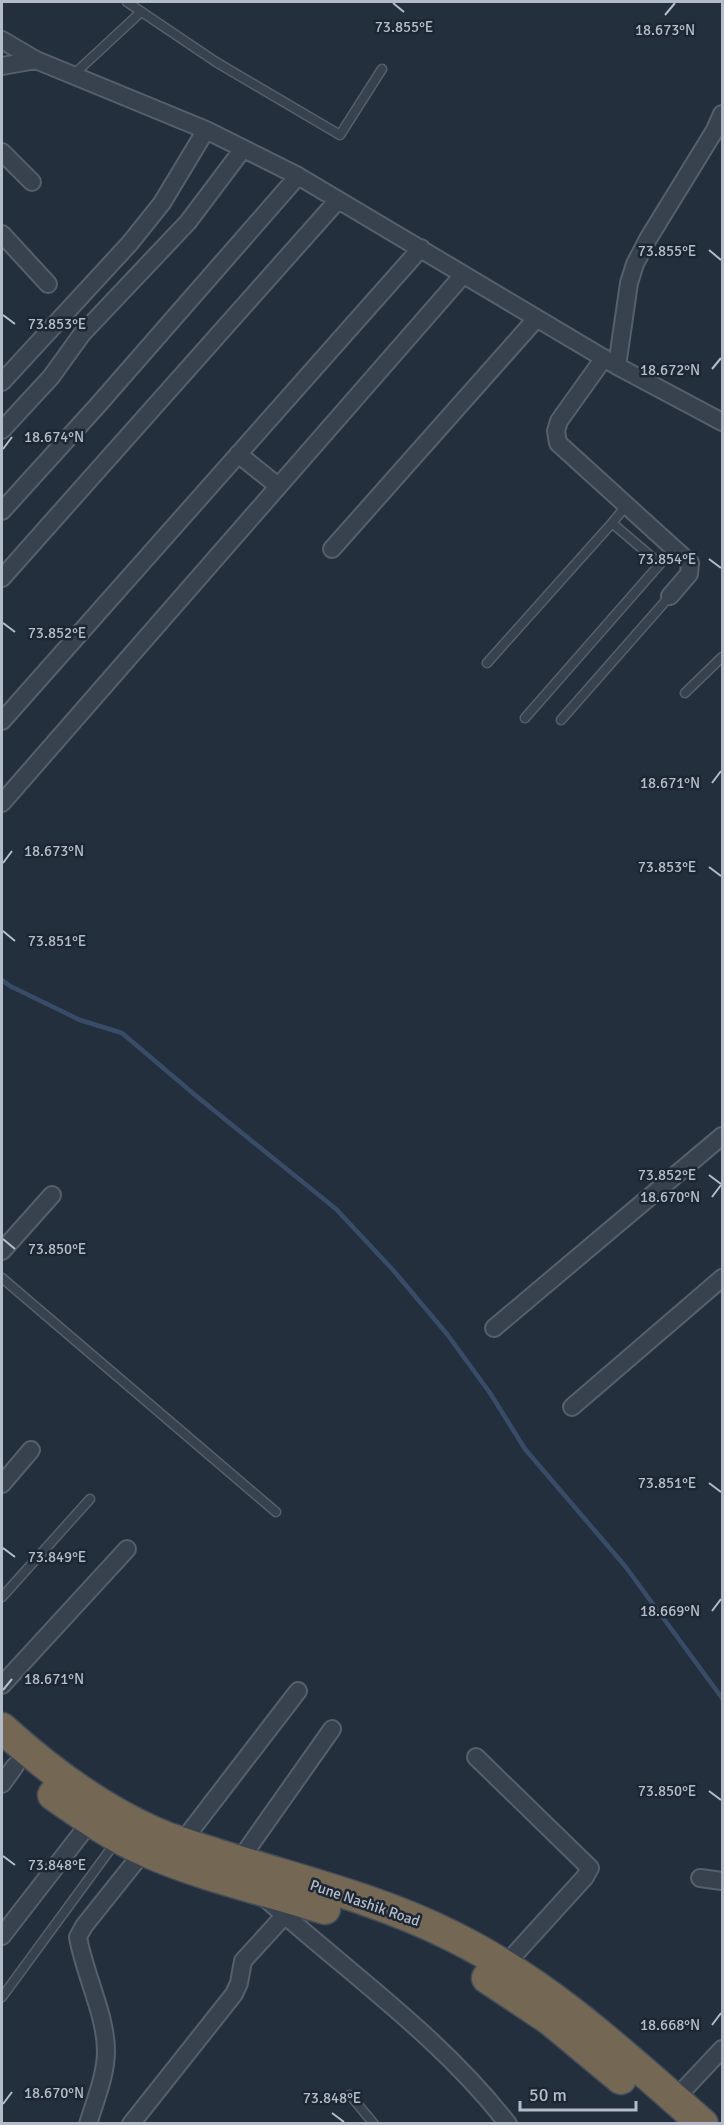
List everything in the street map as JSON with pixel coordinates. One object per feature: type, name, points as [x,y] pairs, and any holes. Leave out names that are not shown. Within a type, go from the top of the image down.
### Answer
[{"type":"highway","name":"Pune Nashik Road","points":[[2,1728],[44,1764],[150,1841],[239,1861],[401,1913],[449,1934],[505,1965],[540,1987],[595,2029],[674,2111]]},
{"type":"highway","name":"Pune Nashik Road","points":[[6,1768],[91,1821],[150,1841],[255,1889],[376,1925],[436,1950],[512,1993],[674,2111],[703,2124]]},
{"type":"street","points":[[2,40],[36,60],[206,130],[298,176],[536,319],[723,422]]},
{"type":"street","points":[[2,66],[36,60]]},
{"type":"street","points":[[670,596],[689,574],[690,563],[558,443],[556,431],[559,421],[611,362],[635,264],[723,114]]},
{"type":"street","points":[[2,382],[130,243],[162,203],[206,130]]},
{"type":"street","points":[[2,430],[51,377],[82,334],[188,222],[243,149]]},
{"type":"street","points":[[2,152],[32,182]]},
{"type":"street","points":[[2,511],[298,176]]},
{"type":"street","points":[[2,579],[338,200]]},
{"type":"street","points":[[2,234],[48,284]]},
{"type":"street","points":[[2,721],[421,248]]},
{"type":"street","points":[[2,802],[463,275]]},
{"type":"street","points":[[332,549],[536,319]]},
{"type":"street","points":[[238,454],[278,486]]},
{"type":"street","points":[[494,1328],[723,1136]]},
{"type":"street","points":[[2,1251],[52,1195]]},
{"type":"street","points":[[572,1407],[723,1278]]},
{"type":"street","points":[[2,1484],[31,1450]]},
{"type":"street","points":[[2,1685],[127,1549]]},
{"type":"street","points":[[88,2124],[102,2075],[106,2048],[78,1937],[150,1841],[298,1691]]},
{"type":"street","points":[[239,1861],[332,1729]]},
{"type":"street","points":[[476,1757],[590,1868],[585,1877],[505,1965]]},
{"type":"street","points":[[2,1936],[91,1821]]},
{"type":"street","points":[[700,1878],[723,1881]]},
{"type":"street","points":[[255,1889],[442,2049],[484,2093],[508,2124]]},
{"type":"street","points":[[131,2124],[234,1994],[239,1983],[243,1961],[284,1916]]},
{"type":"street","points":[[674,2111],[723,2049]]},
{"type":"lane","points":[[127,2],[216,62],[340,135],[382,69]]},
{"type":"lane","points":[[72,76],[141,12]]},
{"type":"lane","points":[[487,663],[626,506]]},
{"type":"lane","points":[[525,718],[660,564],[613,522]]},
{"type":"lane","points":[[561,720],[670,596]]},
{"type":"lane","points":[[685,693],[723,657]]},
{"type":"lane","points":[[2,1278],[276,1512]]},
{"type":"lane","points":[[2,1597],[90,1499]]},
{"type":"lane","points":[[2,1997],[150,1841]]},
{"type":"lane","points":[[350,2095],[374,2124]]},
{"type":"waterway","points":[[2,980],[80,1020],[122,1033],[336,1209],[393,1270],[447,1334],[490,1393],[525,1449],[625,1566],[722,1698]]}]
